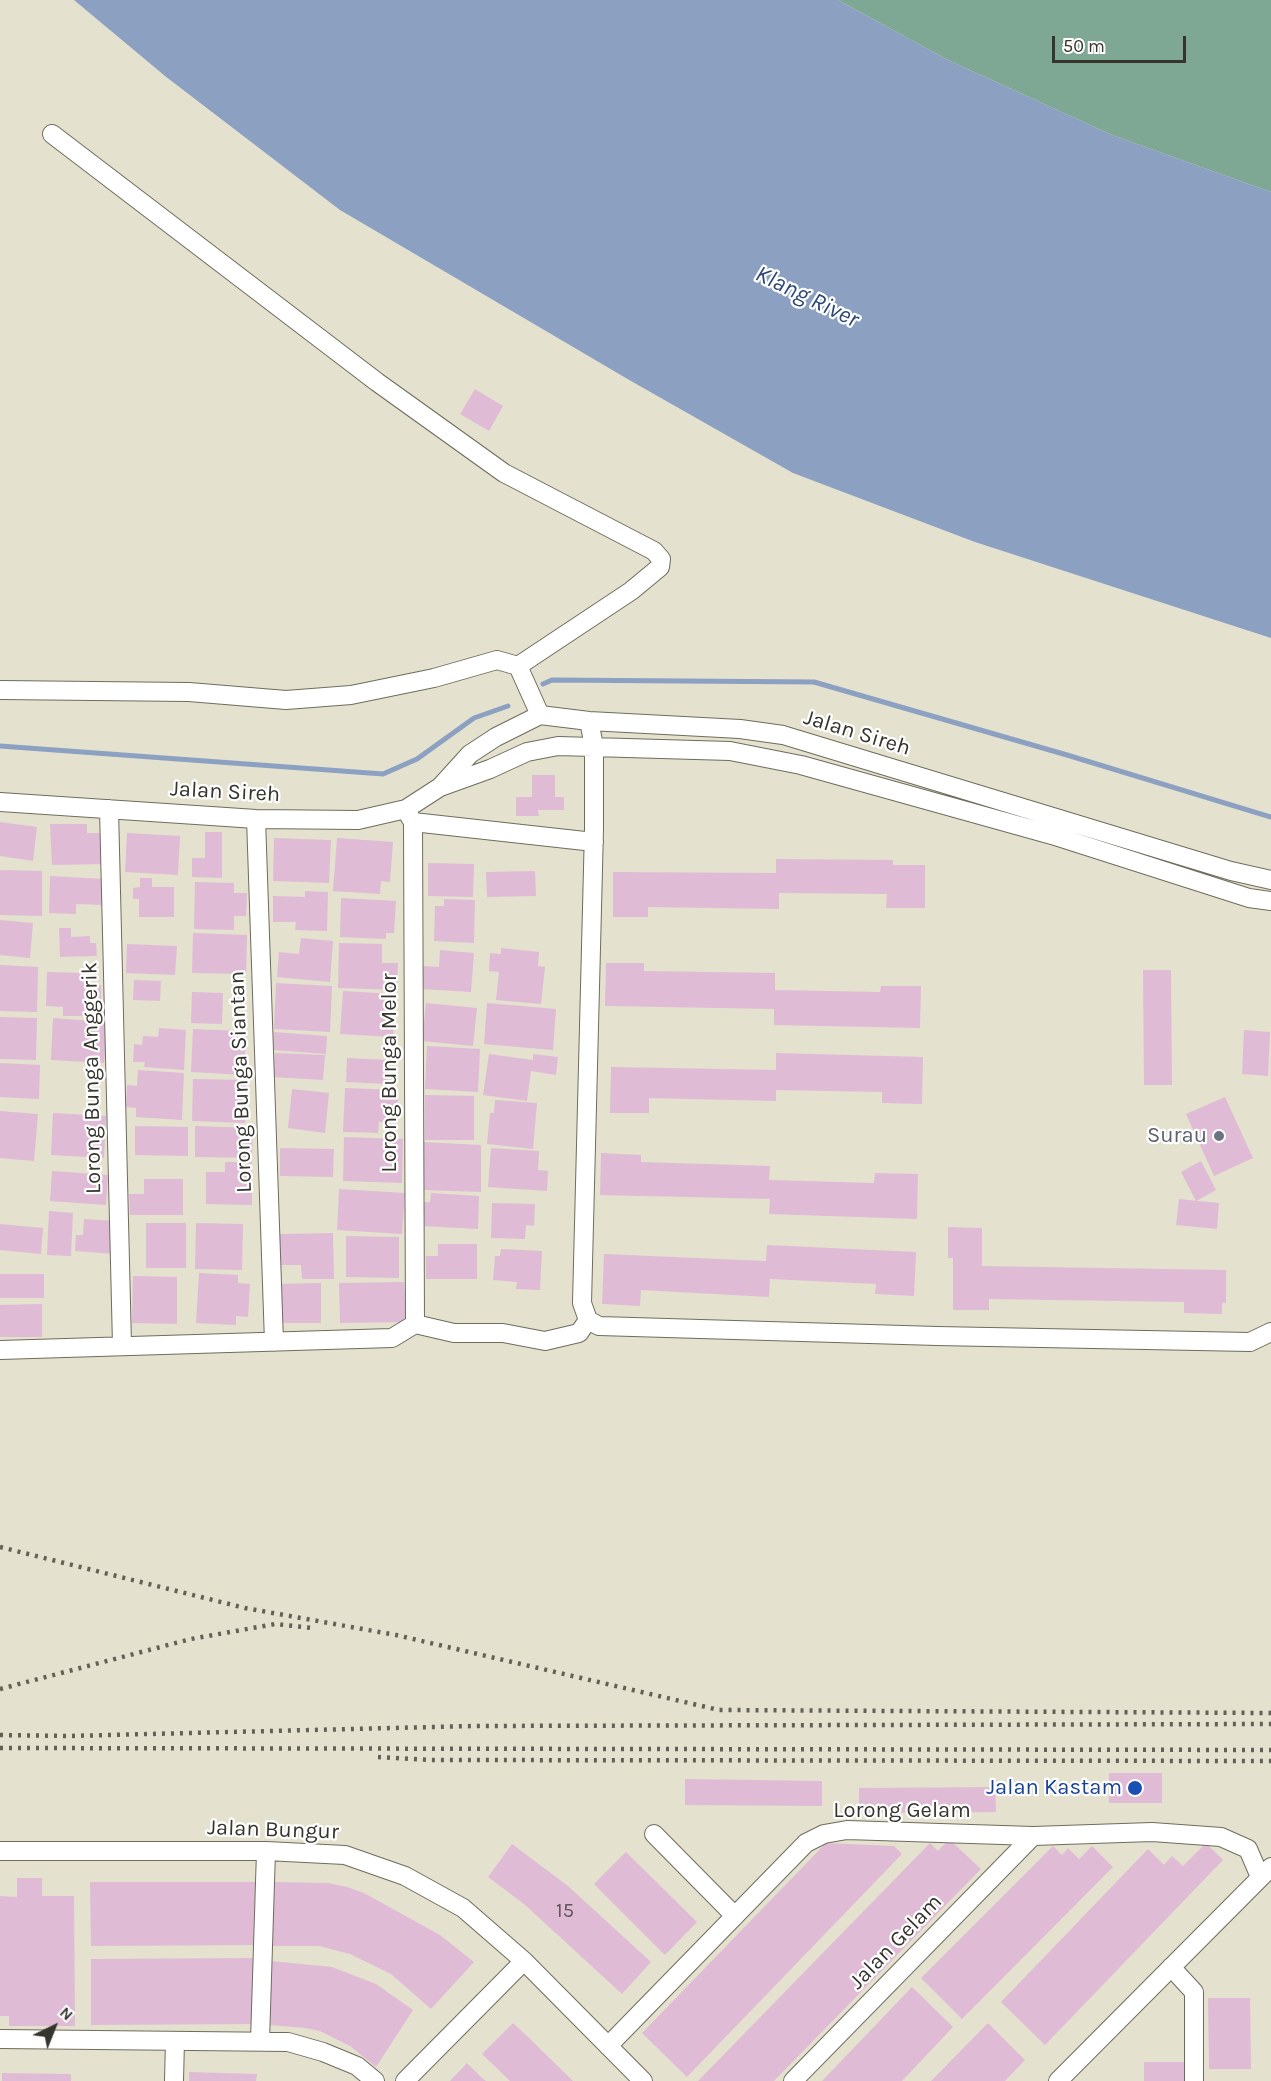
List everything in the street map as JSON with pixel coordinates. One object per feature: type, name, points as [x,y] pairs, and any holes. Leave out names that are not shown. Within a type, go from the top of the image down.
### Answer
[{"type":"street","points":[[0,690],[189,693],[286,700],[351,695],[434,678],[497,660],[518,666],[631,591],[660,567],[661,559],[654,550],[504,473],[377,382],[52,134]]},
{"type":"street","points":[[518,666],[540,716]]},
{"type":"street","name":"Jalan Sireh","points":[[0,802],[256,819],[358,820],[409,815],[440,787],[470,754],[496,737],[540,716],[589,721],[710,727],[783,735],[1231,871],[1271,880]]},
{"type":"street","points":[[589,721],[594,746],[594,842],[582,1303],[588,1320],[599,1326],[1250,1342],[1271,1332]]},
{"type":"street","name":"Jalan Sireh","points":[[440,787],[490,769],[527,752],[558,746],[730,751],[801,765],[1052,836],[1249,897],[1271,901]]},
{"type":"street","name":"Lorong Bunga Anggerik","points":[[109,809],[122,1345]]},
{"type":"street","points":[[409,815],[594,842]]},
{"type":"street","name":"Lorong Bunga Melor","points":[[409,815],[415,1324]]},
{"type":"street","name":"Lorong Bunga Siantan","points":[[256,819],[274,1342]]},
{"type":"street","points":[[0,1350],[393,1338],[415,1324],[454,1333],[503,1333],[545,1341],[579,1333],[588,1320]]},
{"type":"street","name":"Lorong Gelam","points":[[608,2046],[806,1843],[824,1834],[847,1830],[1033,1836],[1152,1832],[1221,1837],[1248,1849],[1266,1872]]},
{"type":"street","points":[[654,1834],[735,1916]]},
{"type":"street","name":"Jalan Gelam","points":[[793,2081],[1033,1836]]},
{"type":"street","name":"Jalan Bungur","points":[[0,1851],[266,1851],[345,1855],[405,1876],[463,1908],[524,1961],[643,2081]]},
{"type":"street","points":[[260,2041],[266,1851]]},
{"type":"street","points":[[1058,2081],[1266,1872]]},
{"type":"street","points":[[405,2081],[524,1961]]},
{"type":"street","points":[[1172,1966],[1194,1992],[1194,2081]]},
{"type":"street","points":[[0,2039],[288,2042],[323,2052],[356,2074],[375,2081]]},
{"type":"street","points":[[174,2081],[175,2041]]},
{"type":"green space","points":[[838,0],[1271,0],[1271,192],[1112,135],[948,60]]},
{"type":"water","name":"Klang River","points":[[74,0],[838,0],[948,60],[1112,135],[1271,192],[1271,638],[975,542],[793,473],[340,210],[165,76]]},
{"type":"building","points":[[475,389],[503,406],[489,431],[460,414]]},
{"type":"building","points":[[532,775],[555,775],[555,797],[564,797],[564,810],[538,810],[539,816],[516,816],[516,797],[532,797]]},
{"type":"building","points":[[0,822],[37,827],[33,861],[0,856]]},
{"type":"building","points":[[50,824],[87,824],[87,833],[104,833],[105,864],[52,865]]},
{"type":"building","points":[[205,832],[222,832],[222,878],[192,877],[192,858],[205,858]]},
{"type":"building","points":[[127,833],[180,836],[178,875],[125,872]]},
{"type":"building","points":[[274,838],[331,840],[329,883],[273,881]]},
{"type":"building","points":[[337,838],[393,842],[390,882],[381,881],[380,894],[333,891]]},
{"type":"building","points":[[776,859],[893,860],[893,865],[925,865],[925,908],[886,908],[887,894],[779,893],[779,909],[648,907],[648,917],[613,917],[613,872],[776,873]]},
{"type":"building","points":[[428,863],[474,864],[473,897],[428,896]]},
{"type":"building","points":[[0,870],[42,871],[42,916],[0,915]]},
{"type":"building","points":[[535,871],[536,896],[487,897],[486,872]]},
{"type":"building","points":[[50,876],[104,879],[103,905],[76,904],[76,914],[49,913]]},
{"type":"building","points":[[140,878],[152,878],[152,887],[174,887],[174,917],[139,917],[139,899],[133,899],[133,888],[140,887]]},
{"type":"building","points":[[195,882],[234,883],[234,893],[247,893],[246,916],[234,916],[234,930],[194,929]]},
{"type":"building","points":[[305,891],[328,892],[327,931],[295,930],[296,922],[273,922],[273,896],[305,897]]},
{"type":"building","points":[[341,898],[396,901],[394,933],[386,933],[386,939],[340,937]]},
{"type":"building","points":[[444,899],[475,900],[474,943],[434,941],[435,906],[444,906]]},
{"type":"building","points":[[0,920],[33,923],[30,958],[0,955]]},
{"type":"building","points":[[59,928],[71,928],[71,937],[90,936],[90,943],[96,943],[97,956],[60,957]]},
{"type":"building","points":[[193,933],[247,935],[246,974],[192,973]]},
{"type":"building","points":[[301,938],[333,941],[330,982],[277,977],[279,952],[299,954]]},
{"type":"building","points":[[339,943],[382,944],[382,963],[398,963],[397,990],[338,988]]},
{"type":"building","points":[[127,944],[177,946],[175,975],[126,973]]},
{"type":"building","points":[[501,948],[539,952],[538,966],[545,967],[541,1004],[496,1000],[499,972],[489,971],[490,953],[501,954]]},
{"type":"building","points":[[440,950],[474,953],[471,992],[421,989],[422,966],[439,967]]},
{"type":"building","points":[[606,963],[644,963],[644,971],[775,973],[775,990],[880,992],[881,986],[921,986],[920,1028],[774,1025],[774,1009],[605,1006]]},
{"type":"building","points":[[0,965],[38,967],[37,1012],[0,1011]]},
{"type":"building","points":[[1143,970],[1171,970],[1172,1085],[1144,1085]]},
{"type":"building","points":[[47,972],[84,973],[84,985],[101,985],[101,1007],[88,1007],[88,1016],[63,1016],[63,1007],[46,1006]]},
{"type":"building","points":[[134,980],[161,981],[160,1001],[133,1000]]},
{"type":"building","points":[[276,983],[332,986],[330,1032],[274,1029]]},
{"type":"building","points":[[343,991],[396,994],[393,1037],[340,1034]]},
{"type":"building","points":[[192,992],[223,993],[222,1024],[191,1023]]},
{"type":"building","points":[[426,1003],[477,1008],[473,1046],[422,1041]]},
{"type":"building","points":[[487,1003],[556,1009],[553,1050],[484,1044]]},
{"type":"building","points":[[0,1017],[37,1018],[36,1060],[0,1059]]},
{"type":"building","points":[[53,1018],[107,1022],[104,1063],[51,1060]]},
{"type":"building","points":[[159,1028],[186,1030],[184,1070],[144,1067],[145,1062],[133,1062],[134,1044],[142,1045],[143,1036],[158,1037]]},
{"type":"building","points":[[193,1029],[246,1031],[244,1075],[191,1072]]},
{"type":"building","points":[[1244,1030],[1270,1032],[1268,1076],[1242,1074]]},
{"type":"building","points":[[274,1032],[327,1036],[326,1054],[273,1050]]},
{"type":"building","points":[[427,1046],[480,1049],[478,1092],[425,1089]]},
{"type":"building","points":[[275,1053],[325,1055],[323,1080],[273,1077]]},
{"type":"building","points":[[776,1053],[923,1057],[922,1104],[882,1103],[882,1092],[776,1090],[776,1101],[649,1098],[649,1113],[610,1113],[611,1067],[776,1070]]},
{"type":"building","points":[[489,1054],[533,1060],[533,1054],[558,1057],[556,1075],[531,1071],[527,1101],[483,1095]]},
{"type":"building","points":[[347,1058],[389,1060],[387,1084],[346,1082]]},
{"type":"building","points":[[0,1063],[40,1065],[39,1099],[0,1097]]},
{"type":"building","points":[[138,1070],[184,1073],[182,1120],[136,1117],[136,1108],[126,1107],[127,1085],[137,1086]]},
{"type":"building","points":[[193,1079],[246,1080],[245,1123],[192,1121]]},
{"type":"building","points":[[345,1088],[398,1090],[397,1122],[379,1122],[378,1133],[343,1132]]},
{"type":"building","points":[[292,1089],[329,1093],[325,1133],[288,1128]]},
{"type":"building","points":[[425,1095],[474,1096],[474,1140],[425,1140]]},
{"type":"building","name":"Surau","points":[[1225,1097],[1253,1158],[1214,1176],[1186,1114]]},
{"type":"building","points":[[495,1100],[537,1103],[533,1149],[487,1144],[490,1113],[494,1113]]},
{"type":"building","points":[[0,1111],[38,1114],[34,1161],[0,1158]]},
{"type":"building","points":[[53,1113],[106,1116],[104,1158],[51,1155]]},
{"type":"building","points":[[135,1126],[188,1127],[188,1156],[135,1155]]},
{"type":"building","points":[[195,1126],[253,1128],[252,1158],[195,1157]]},
{"type":"building","points":[[344,1137],[403,1139],[402,1183],[343,1181]]},
{"type":"building","points":[[423,1142],[481,1145],[481,1192],[422,1190]]},
{"type":"building","points":[[280,1148],[334,1149],[333,1177],[280,1176]]},
{"type":"building","points":[[491,1148],[539,1151],[538,1170],[548,1171],[547,1191],[488,1187]]},
{"type":"building","points":[[601,1153],[641,1155],[641,1162],[770,1166],[769,1180],[874,1183],[875,1173],[918,1174],[917,1219],[769,1214],[770,1199],[600,1195]]},
{"type":"building","points":[[1201,1161],[1216,1190],[1196,1201],[1181,1172]]},
{"type":"building","points":[[225,1162],[252,1162],[252,1205],[206,1204],[206,1172],[225,1172]]},
{"type":"building","points":[[52,1171],[108,1175],[106,1205],[50,1201]]},
{"type":"building","points":[[144,1179],[183,1179],[183,1215],[130,1215],[129,1194],[144,1194]]},
{"type":"building","points":[[339,1189],[405,1193],[402,1234],[337,1230]]},
{"type":"building","points":[[431,1193],[479,1196],[478,1229],[423,1226],[424,1202],[430,1202]]},
{"type":"building","points":[[1179,1199],[1219,1203],[1217,1229],[1176,1225]]},
{"type":"building","points":[[492,1203],[535,1204],[534,1226],[526,1225],[525,1239],[491,1238]]},
{"type":"building","points":[[49,1211],[73,1213],[71,1256],[47,1255]]},
{"type":"building","points":[[84,1219],[116,1221],[114,1254],[75,1251],[76,1235],[83,1235]]},
{"type":"building","points":[[146,1223],[186,1223],[186,1268],[146,1268]]},
{"type":"building","points":[[196,1223],[243,1224],[242,1270],[195,1269]]},
{"type":"building","points":[[0,1224],[43,1228],[41,1254],[0,1250]]},
{"type":"building","points":[[948,1227],[982,1228],[982,1266],[1226,1270],[1226,1303],[1222,1303],[1222,1314],[1184,1313],[1184,1302],[989,1299],[989,1310],[953,1310],[953,1258],[948,1258]]},
{"type":"building","points":[[333,1233],[334,1279],[302,1279],[301,1265],[280,1265],[280,1234]]},
{"type":"building","points":[[346,1236],[399,1237],[399,1278],[346,1277]]},
{"type":"building","points":[[438,1244],[477,1244],[477,1279],[426,1279],[426,1256],[438,1256]]},
{"type":"building","points":[[767,1245],[916,1252],[914,1296],[875,1294],[876,1284],[770,1279],[769,1297],[641,1290],[640,1306],[602,1304],[604,1254],[766,1261]]},
{"type":"building","points":[[501,1249],[542,1251],[540,1290],[516,1289],[517,1282],[493,1280],[495,1256],[500,1256]]},
{"type":"building","points":[[199,1273],[238,1275],[238,1283],[250,1284],[248,1317],[236,1316],[236,1325],[196,1323]]},
{"type":"building","points":[[0,1274],[44,1274],[44,1298],[0,1298]]},
{"type":"building","points":[[133,1276],[177,1277],[177,1324],[132,1323]]},
{"type":"building","points":[[404,1282],[406,1322],[340,1323],[339,1283]]},
{"type":"building","points":[[321,1283],[321,1323],[276,1323],[276,1284]]},
{"type":"building","points":[[42,1304],[42,1337],[0,1337],[0,1305]]},
{"type":"building","name":"Jalan Kastam","points":[[1109,1773],[1162,1773],[1162,1803],[1109,1803]]},
{"type":"building","points":[[685,1779],[822,1781],[822,1806],[685,1805]]},
{"type":"building","points":[[995,1787],[996,1812],[859,1813],[859,1788]]},
{"type":"building","points":[[949,1839],[981,1869],[774,2081],[698,2081],[930,1843],[938,1851]]},
{"type":"building","points":[[826,1843],[894,1846],[902,1854],[687,2077],[642,2033]]},
{"type":"building","points":[[1206,1843],[1223,1860],[1045,2045],[1001,2002],[1148,1849],[1164,1865],[1172,1856],[1183,1866]]},
{"type":"building","points":[[512,1844],[568,1886],[651,1962],[622,1994],[524,1904],[488,1877]]},
{"type":"building","points":[[1053,1846],[1062,1855],[1068,1848],[1079,1859],[1092,1846],[1113,1867],[962,2019],[921,1978]]},
{"type":"building","points":[[626,1852],[697,1922],[665,1955],[594,1884]]},
{"type":"building","points":[[17,1878],[42,1878],[42,1896],[74,1896],[75,2026],[9,2026],[9,2016],[0,2016],[0,1896],[17,1897]]},
{"type":"building","points":[[90,1882],[258,1882],[259,1945],[91,1946]]},
{"type":"building","points":[[273,1882],[328,1883],[364,1893],[440,1935],[474,1962],[431,2009],[391,1974],[350,1954],[319,1946],[270,1946]]},
{"type":"building","points":[[257,1958],[258,2024],[91,2025],[91,1959]]},
{"type":"building","points":[[271,1961],[332,1967],[376,1984],[413,2010],[376,2067],[350,2046],[320,2031],[270,2025]]},
{"type":"building","points":[[912,1987],[953,2027],[902,2081],[822,2081]]},
{"type":"building","points":[[1208,1998],[1250,1998],[1251,2069],[1209,2069]]},
{"type":"building","points":[[513,2023],[573,2081],[510,2081],[482,2054]]},
{"type":"building","points":[[988,2023],[1025,2060],[1005,2081],[931,2081]]},
{"type":"building","points":[[1144,2062],[1185,2062],[1185,2081],[1144,2081]]},
{"type":"building","points":[[467,2063],[481,2077],[486,2081],[450,2081]]},
{"type":"building","points":[[189,2072],[257,2074],[256,2081],[189,2081]]},
{"type":"building","points":[[2,2073],[71,2074],[71,2081],[2,2081]]},
{"type":"waterway","points":[[543,684],[552,680],[814,682],[1271,817]]},
{"type":"waterway","points":[[0,746],[383,774],[417,759],[474,718],[508,706]]},
{"type":"railway","points":[[0,1547],[245,1608],[396,1635],[719,1710],[1271,1713]]},
{"type":"railway","points":[[0,1689],[191,1639],[275,1624],[312,1628]]},
{"type":"railway","points":[[0,1735],[68,1736],[473,1726],[1271,1724]]},
{"type":"railway","points":[[0,1748],[1271,1750]]},
{"type":"railway","points":[[378,1757],[431,1760],[1271,1761]]},
{"type":"place","name":"Surau","points":[[1219,1136]]},
{"type":"place","name":"Jalan Kastam","points":[[1135,1788]]}]
